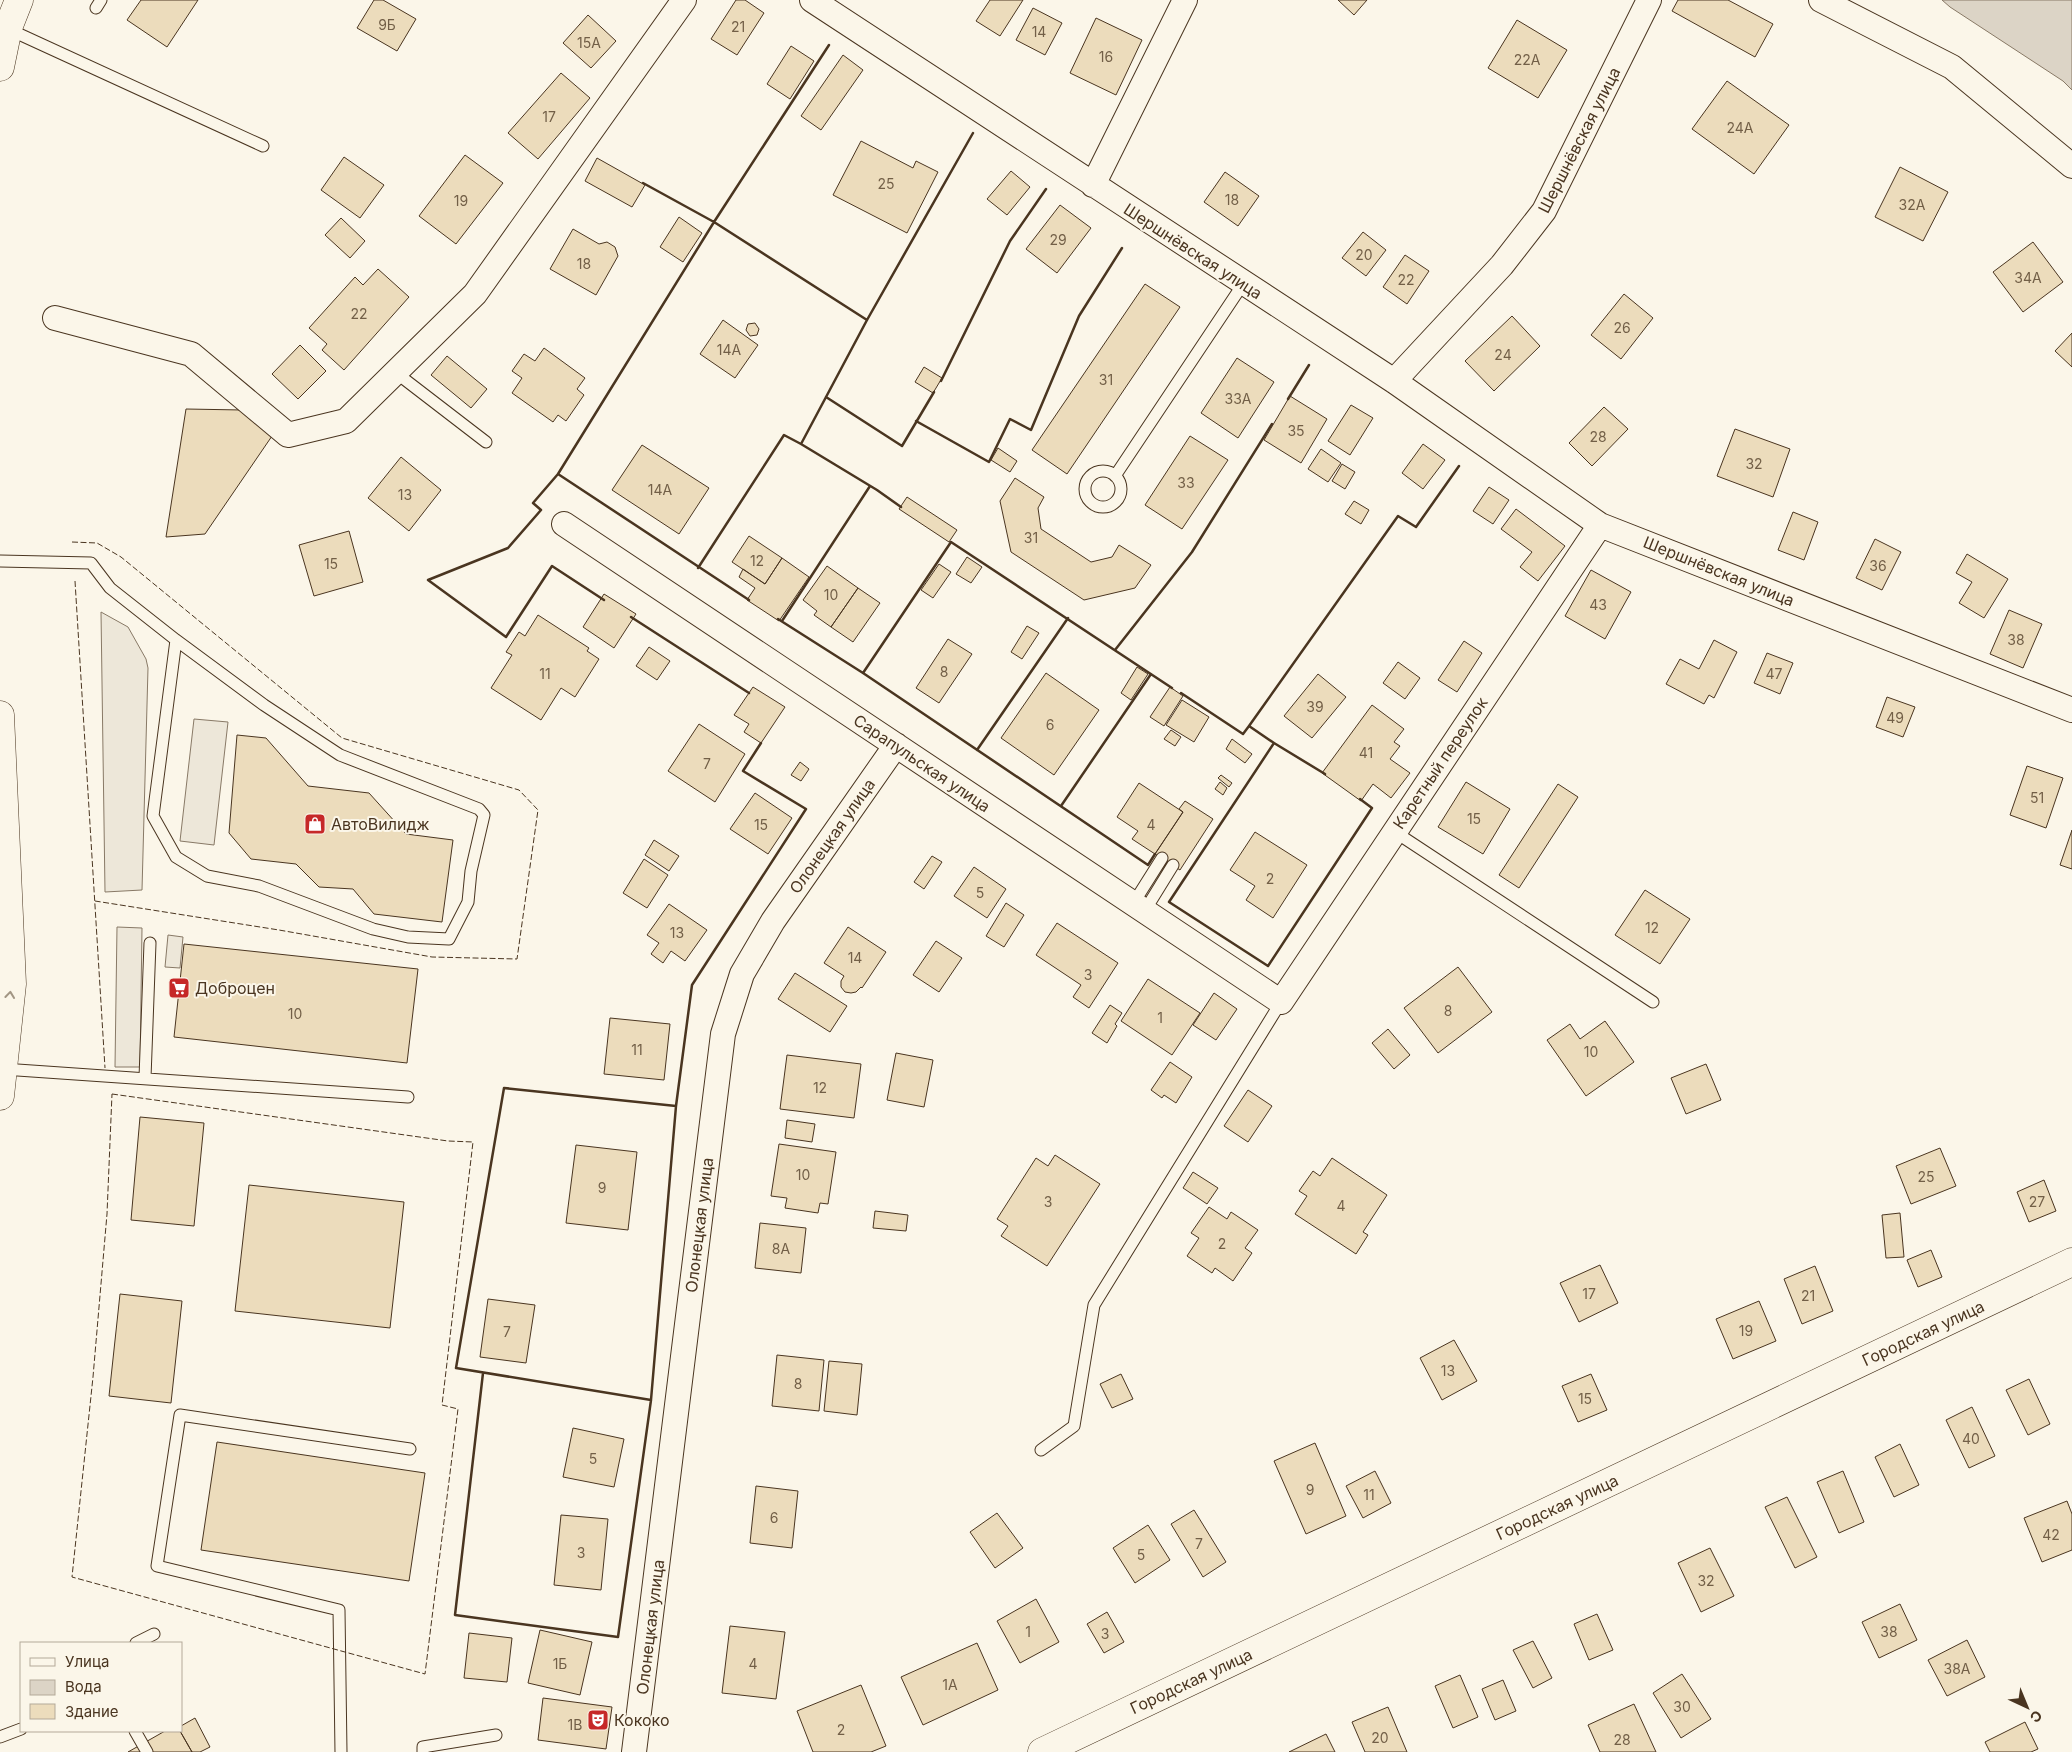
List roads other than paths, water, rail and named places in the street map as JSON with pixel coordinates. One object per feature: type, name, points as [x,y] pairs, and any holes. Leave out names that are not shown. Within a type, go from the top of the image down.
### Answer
[{"type":"street","points":[[0,67],[8,28],[19,0]]},
{"type":"street","points":[[55,318],[191,354],[288,434],[346,421],[475,294],[684,0]]},
{"type":"street","name":"Шершнёвская улица","points":[[812,0],[1394,381],[1600,525],[2072,710]]},
{"type":"street","points":[[1093,185],[1185,0]]},
{"type":"street","name":"Шершнёвская улица","points":[[1394,381],[1502,265],[1544,211],[1649,0]]},
{"type":"street","points":[[1822,0],[1952,67],[2072,166]]},
{"type":"street","name":"Сарапульская улица","points":[[564,524],[1281,1002]]},
{"type":"street","name":"Каретный переулок","points":[[1281,1002],[1600,525]]},
{"type":"street","points":[[0,716],[12,984],[1,1082]]},
{"type":"street","name":"Олонецкая улица","points":[[634,1752],[723,1034],[742,974],[773,921],[896,745]]},
{"type":"street","name":"Городская улица","points":[[1042,1752],[2072,1262]]},
{"type":"lane","points":[[8,28],[263,146]]},
{"type":"lane","points":[[1115,476],[1244,284]]},
{"type":"lane","points":[[395,372],[486,442]]},
{"type":"lane","points":[[0,561],[92,563],[110,588],[176,640],[264,705],[340,755],[479,809],[484,815],[471,871],[468,902],[449,939],[408,937],[373,930],[258,886],[207,876],[176,857],[153,816],[176,640]]},
{"type":"lane","points":[[1395,832],[1653,1002]]},
{"type":"lane","points":[[1139,908],[1162,858]]},
{"type":"lane","points":[[1139,908],[1173,866]]},
{"type":"lane","points":[[145,1078],[150,943]]},
{"type":"lane","points":[[1041,1450],[1074,1426],[1094,1305],[1281,1002]]},
{"type":"lane","points":[[1,1082],[145,1078],[408,1097]]},
{"type":"lane","points":[[341,1752],[339,1610],[157,1566],[180,1415],[410,1448]]},
{"type":"lane","points":[[138,1642],[154,1634]]},
{"type":"lane","points":[[0,1737],[20,1729]]},
{"type":"lane","points":[[136,1732],[147,1752]]},
{"type":"lane","points":[[423,1752],[423,1747],[496,1735]]},
{"type":"water","points":[[1942,0],[2072,0],[2072,90],[2063,81]]},
{"type":"place","name":"АвтоВилидж","points":[[315,824]]},
{"type":"place","name":"Доброцен","points":[[179,988]]},
{"type":"place","name":"Кококо","points":[[598,1720]]}]
